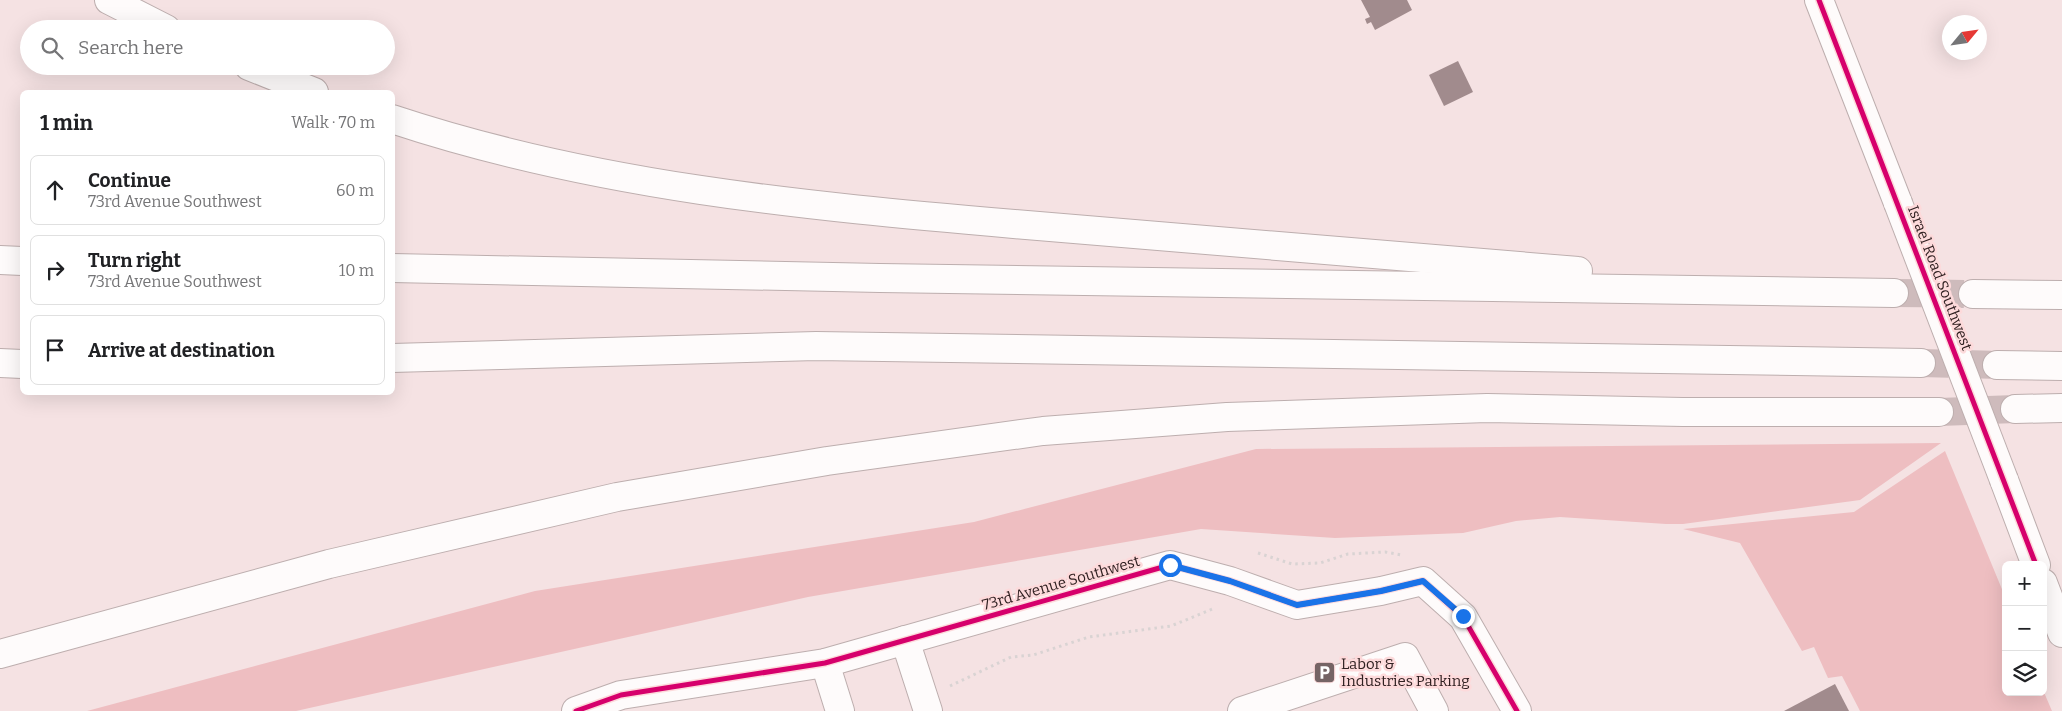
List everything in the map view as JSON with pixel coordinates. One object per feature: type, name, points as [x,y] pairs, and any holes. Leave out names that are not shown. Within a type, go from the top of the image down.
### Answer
[{"type":"main road","points":[[109,0],[148,20]]},
{"type":"main road","name":"Israel Road Southwest","points":[[1820,0],[2034,561]]},
{"type":"main road","points":[[272,75],[309,90]]},
{"type":"main road","points":[[395,120],[504,152],[595,173],[689,189],[786,202],[1089,231],[1824,292]]},
{"type":"main road","points":[[0,260],[20,261]]},
{"type":"main road","points":[[395,268],[880,278],[1894,293]]},
{"type":"main road","points":[[1973,294],[2062,295]]},
{"type":"main road","points":[[395,358],[816,346],[1921,363]]},
{"type":"main road","points":[[0,363],[20,364]]},
{"type":"main road","points":[[1997,365],[2062,366]]},
{"type":"main road","points":[[0,654],[329,564],[617,497],[827,462],[1043,431],[1227,417],[1487,408],[1683,412],[1938,412]]},
{"type":"main road","points":[[2015,410],[2062,408]]},
{"type":"main road","name":"73rd Avenue Southwest","points":[[576,711],[620,695],[824,663],[1170,565],[1230,581],[1297,605],[1381,591],[1423,581],[1463,616],[1518,711]]},
{"type":"main road","points":[[2047,594],[2062,633]]},
{"type":"main road","points":[[905,640],[928,711]]},
{"type":"main road","points":[[1242,711],[1404,657],[1434,711]]},
{"type":"main road","points":[[824,663],[840,711]]},
{"type":"path","points":[[947,688],[1011,657],[1033,656],[1089,637],[1171,626],[1219,606]]},
{"type":"shaded area","points":[[1941,443],[1860,500],[1683,524],[1560,517],[1516,521],[1463,533],[1335,538],[1201,529],[808,597],[296,711],[87,711],[535,591],[974,522],[1256,449]]},
{"type":"shaded area","points":[[1945,451],[2002,589],[2002,696],[2046,696],[2052,711],[1860,711],[1842,676],[1828,678],[1814,647],[1802,651],[1740,543],[1683,529],[1854,512]]},
{"type":"building","points":[[1361,0],[1407,0],[1412,10],[1375,30],[1371,22],[1367,24],[1365,19],[1370,17]]},
{"type":"building","points":[[1458,61],[1473,92],[1444,106],[1429,75]]},
{"type":"building","points":[[1835,684],[1849,711],[1784,711]]},
{"type":"tunnel","points":[[1894,293],[1973,294]]},
{"type":"tunnel","points":[[1921,363],[1997,365]]},
{"type":"tunnel","points":[[1939,412],[2015,409]]},
{"type":"cycle path","points":[[1819,0],[2034,561]]},
{"type":"cycle path","points":[[576,711],[621,695],[825,663],[1170,565],[1230,581],[1297,605],[1381,591],[1423,581],[1463,617],[1517,711]]},
{"type":"place","name":"Labor & Industries Parking","points":[[1325,673]]},
{"type":"route","points":[[1170,565],[1230,581],[1297,605],[1381,591],[1423,581],[1463,616]]}]
